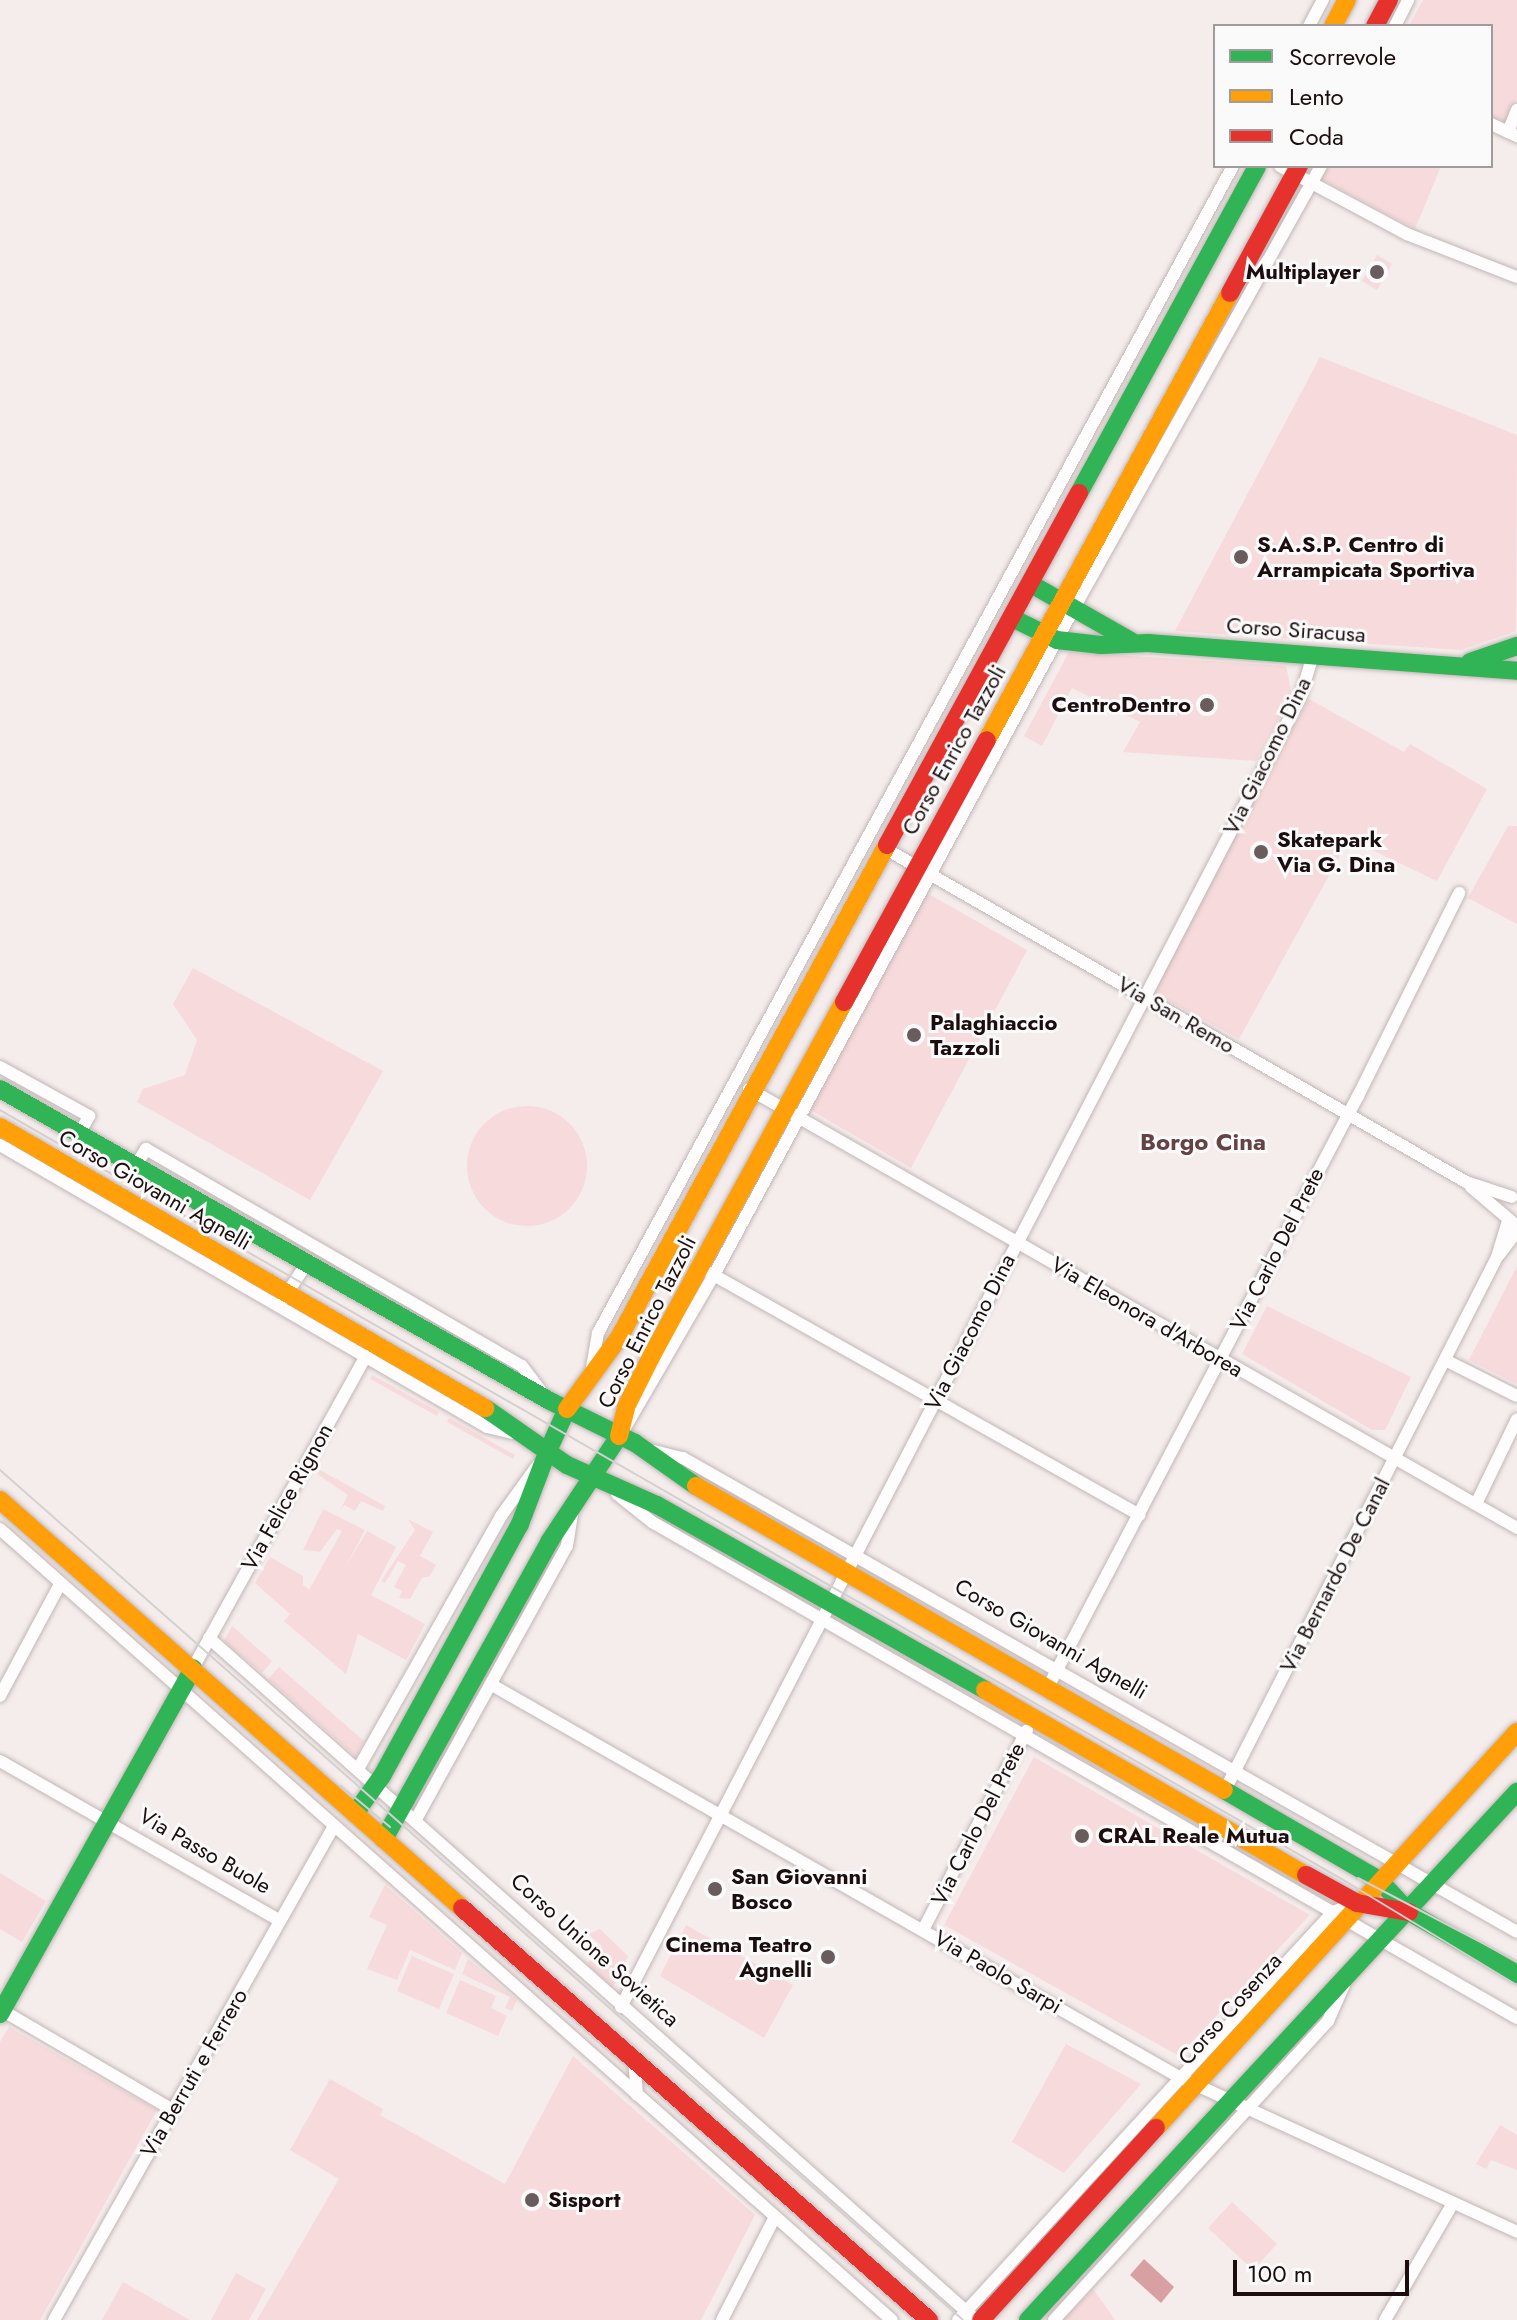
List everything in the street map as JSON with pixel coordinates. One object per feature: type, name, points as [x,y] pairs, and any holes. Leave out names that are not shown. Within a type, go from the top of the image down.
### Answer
[{"type":"main road","points":[[1334,24],[1347,0]]},
{"type":"main road","points":[[1376,24],[1389,0]]},
{"type":"main road","name":"Corso Enrico Tazzoli","points":[[547,1453],[567,1409],[620,1336],[1256,168]]},
{"type":"main road","name":"Corso Enrico Tazzoli","points":[[592,1477],[619,1436],[626,1407],[707,1271],[1051,637],[1291,168]]},
{"type":"main road","name":"Corso Siracusa","points":[[1031,584],[1133,643]]},
{"type":"main road","name":"Corso Siracusa","points":[[1012,618],[1051,637],[1517,671]]},
{"type":"main road","name":"Corso Siracusa","points":[[1456,665],[1517,646]]},
{"type":"main road","name":"Corso Giovanni Agnelli","points":[[0,1089],[547,1399],[641,1447],[685,1481],[1352,1863],[1387,1871],[1409,1912]]},
{"type":"main road","name":"Corso Giovanni Agnelli","points":[[0,1127],[282,1300],[493,1413],[547,1453],[612,1489],[657,1505],[831,1602],[1029,1727],[1200,1827],[1331,1890],[1347,1910],[1409,1912],[1517,1974]]},
{"type":"main road","points":[[356,1812],[375,1785],[520,1524],[547,1453]]},
{"type":"main road","points":[[384,1839],[573,1505],[592,1477]]},
{"type":"main road","points":[[0,1500],[929,2320]]},
{"type":"main road","name":"Via Passo Buole","points":[[1,2011],[193,1668]]},
{"type":"main road","name":"Corso Cosenza","points":[[979,2320],[1187,2081],[1517,1732]]},
{"type":"main road","points":[[1028,2320],[1239,2104],[1348,1978],[1517,1792]]},
{"type":"street","points":[[1310,24],[1323,0]]},
{"type":"street","points":[[1396,24],[1408,0]]},
{"type":"street","points":[[1493,125],[1512,134],[1517,110]]},
{"type":"street","name":"Corso Enrico Tazzoli","points":[[591,1375],[598,1333],[995,609],[1232,168]]},
{"type":"street","points":[[1291,168],[1407,234],[1517,277]]},
{"type":"street","name":"Corso Enrico Tazzoli","points":[[1068,604],[1320,168]]},
{"type":"street","name":"Corso Siracusa","points":[[995,609],[1012,618]]},
{"type":"street","name":"Via Giacomo Dina","points":[[621,2007],[1142,995],[1300,698],[1313,655]]},
{"type":"street","name":"Via San Remo","points":[[886,849],[1466,1182],[1512,1225]]},
{"type":"street","name":"Via Carlo Del Prete","points":[[1047,1689],[1348,1114],[1459,893]]},
{"type":"street","name":"Corso Giovanni Agnelli","points":[[0,1067],[89,1116],[80,1133]]},
{"type":"street","name":"Via Eleonora d'Arborea","points":[[736,1081],[1517,1528]]},
{"type":"street","name":"Corso Giovanni Agnelli","points":[[0,1145],[282,1300],[366,1356],[487,1427],[520,1435]]},
{"type":"street","name":"Corso Giovanni Agnelli","points":[[136,1166],[146,1149],[522,1366],[547,1399]]},
{"type":"street","name":"Via San Remo","points":[[1466,1182],[1515,1196]]},
{"type":"street","points":[[1512,1225],[1503,1207],[1515,1196]]},
{"type":"street","name":"Via Bernardo De Canal","points":[[1225,1790],[1512,1225]]},
{"type":"street","points":[[282,1300],[318,1247]]},
{"type":"street","points":[[707,1271],[1139,1515]]},
{"type":"street","name":"Via Felice Rignon","points":[[209,1638],[366,1356]]},
{"type":"street","points":[[1445,1360],[1517,1396]]},
{"type":"street","points":[[1476,1504],[1517,1419]]},
{"type":"street","name":"Corso Giovanni Agnelli","points":[[641,1447],[683,1458],[1235,1771],[1387,1871],[1433,1884],[1517,1932]]},
{"type":"street","points":[[358,1769],[501,1516],[547,1453]]},
{"type":"street","name":"Corso Giovanni Agnelli","points":[[612,1489],[652,1522],[822,1619],[1029,1727]]},
{"type":"street","points":[[415,1821],[567,1546],[573,1505]]},
{"type":"street","points":[[0,1529],[892,2320]]},
{"type":"street","points":[[0,1696],[60,1584]]},
{"type":"street","points":[[193,1668],[209,1638]]},
{"type":"street","name":"Corso Unione Sovietica","points":[[209,1638],[961,2315],[979,2320]]},
{"type":"street","name":"Via Paolo Sarpi","points":[[492,1685],[1187,2081],[1517,2232]]},
{"type":"street","name":"Via Carlo Del Prete","points":[[923,1930],[1029,1727]]},
{"type":"street","points":[[0,1761],[107,1822]]},
{"type":"street","name":"Via Passo Buole","points":[[107,1822],[280,1921]]},
{"type":"street","name":"Via Berruti e Ferrero","points":[[54,2320],[334,1826]]},
{"type":"street","name":"Corso Giovanni Agnelli","points":[[1200,1827],[1347,1910],[1383,1941],[1517,2018]]},
{"type":"street","points":[[368,1857],[384,1839]]},
{"type":"street","points":[[1,2011],[173,2110]]},
{"type":"street","points":[[634,2060],[637,2095]]},
{"type":"street","name":"Corso Cosenza","points":[[961,2315],[1187,2081]]},
{"type":"street","points":[[1054,2320],[1239,2104]]},
{"type":"street","points":[[1385,2320],[1453,2203]]},
{"type":"street","points":[[722,2320],[775,2217]]},
{"type":"shaded area","points":[[1423,0],[1517,0],[1517,97],[1507,122],[1493,118],[1493,24],[1410,24]]},
{"type":"shaded area","points":[[1328,168],[1440,168],[1415,229],[1321,179]]},
{"type":"shaded area","name":"Multiplayer","points":[[1377,255],[1392,264],[1377,290],[1362,281]]},
{"type":"shaded area","points":[[1320,357],[1517,435],[1516,631],[1461,650],[1175,631]]},
{"type":"shaded area","points":[[1069,652],[1286,666],[1292,694],[1256,761],[1123,752],[1140,722],[1072,688],[1042,746],[1024,736]]},
{"type":"shaded area","points":[[1309,699],[1404,752],[1410,744],[1487,789],[1437,881],[1349,839],[1239,1039],[1156,994],[1159,977]]},
{"type":"shaded area","points":[[1508,826],[1517,826],[1517,924],[1468,898]]},
{"type":"shaded area","name":"Palaghiaccio Tazzoli","points":[[927,893],[1027,950],[911,1168],[809,1109]]},
{"type":"shaded area","points":[[193,968],[383,1071],[310,1200],[137,1102],[143,1089],[185,1075],[197,1040],[173,1004]]},
{"type":"shaded area","points":[[527,1106],[550,1111],[569,1124],[582,1143],[587,1166],[582,1189],[569,1208],[550,1221],[527,1226],[504,1221],[485,1208],[472,1189],[467,1166],[472,1143],[485,1124],[504,1111]]},
{"type":"shaded area","points":[[1517,1266],[1517,1384],[1469,1360]]},
{"type":"shaded area","points":[[1267,1306],[1411,1377],[1385,1430],[1372,1430],[1242,1354]]},
{"type":"shaded area","points":[[372,1375],[439,1412],[437,1416],[370,1379]]},
{"type":"shaded area","points":[[449,1418],[515,1455],[513,1459],[447,1422]]},
{"type":"shaded area","points":[[320,1470],[385,1506],[383,1511],[361,1501],[355,1511],[344,1505],[339,1512],[348,1495],[317,1474]]},
{"type":"shaded area","points":[[323,1509],[365,1530],[345,1568],[367,1531],[396,1547],[371,1595],[425,1624],[406,1660],[358,1634],[346,1674],[284,1621],[290,1614],[255,1583],[270,1557],[303,1576],[303,1585],[309,1590],[342,1531],[337,1529],[320,1552],[303,1550]]},
{"type":"shaded area","points":[[408,1519],[433,1532],[420,1556],[436,1565],[430,1576],[422,1578],[410,1599],[399,1598],[402,1591],[394,1587],[406,1565],[398,1561],[385,1583],[381,1581],[415,1530]]},
{"type":"shaded area","points":[[232,1626],[272,1661],[262,1673],[224,1641]]},
{"type":"shaded area","points":[[279,1667],[364,1741],[355,1756],[268,1679]]},
{"type":"shaded area","name":"CRAL Reale Mutua","points":[[1034,1757],[1310,1915],[1179,2056],[944,1925]]},
{"type":"shaded area","points":[[0,1873],[46,1901],[22,1942],[0,1929]]},
{"type":"shaded area","points":[[385,1885],[462,1953],[455,1970],[410,1950],[397,1980],[367,1969],[387,1925],[369,1917]]},
{"type":"shaded area","points":[[686,1925],[793,1985],[764,2038],[660,1976]]},
{"type":"shaded area","points":[[600,1929],[628,1956],[613,1987],[587,1964],[602,1946],[588,1934]]},
{"type":"shaded area","points":[[412,1956],[454,1974],[439,2009],[397,1991]]},
{"type":"shaded area","points":[[468,1959],[517,2000],[512,2011],[505,2008],[510,1997],[462,1974]]},
{"type":"shaded area","points":[[460,1980],[496,1996],[491,2008],[507,2016],[498,2036],[446,2013]]},
{"type":"shaded area","points":[[9,2027],[157,2110],[40,2320],[0,2320],[0,2042]]},
{"type":"shaded area","points":[[1066,2044],[1141,2084],[1064,2173],[1012,2142]]},
{"type":"shaded area","name":"Sisport","points":[[573,2056],[755,2215],[701,2320],[257,2320],[339,2179],[290,2150],[330,2079],[383,2109],[380,2115],[505,2184]]},
{"type":"shaded area","points":[[1500,2125],[1517,2135],[1517,2170],[1491,2160],[1486,2169],[1476,2164]]},
{"type":"shaded area","points":[[1232,2202],[1277,2244],[1253,2270],[1208,2228]]},
{"type":"shaded area","points":[[1144,2259],[1174,2287],[1161,2303],[1130,2275]]},
{"type":"shaded area","points":[[236,2273],[266,2289],[249,2320],[211,2320]]},
{"type":"shaded area","points":[[123,2282],[190,2320],[102,2320]]},
{"type":"shaded area","points":[[1093,2289],[1115,2320],[1063,2320],[1073,2310]]},
{"type":"tram line","points":[[0,1110],[1340,1878],[1517,1985]]},
{"type":"tram line","points":[[0,1470],[963,2320]]},
{"type":"tram line","points":[[341,1786],[390,1827]]},
{"type":"tram line","points":[[1358,1878],[1517,1961]]},
{"type":"traffic: fast","points":[[1079,493],[1256,168]]},
{"type":"traffic: fast","points":[[1031,584],[1131,641]]},
{"type":"traffic: fast","points":[[1012,618],[1057,640],[1101,645],[1148,643],[1517,671]]},
{"type":"traffic: fast","points":[[1470,662],[1517,646]]},
{"type":"traffic: fast","points":[[0,1089],[550,1401],[635,1443],[696,1486]]},
{"type":"traffic: fast","points":[[485,1408],[567,1465],[657,1505],[985,1690]]},
{"type":"traffic: fast","points":[[547,1453],[567,1409]]},
{"type":"traffic: fast","points":[[592,1477],[619,1436]]},
{"type":"traffic: fast","points":[[356,1812],[382,1776],[520,1524],[547,1453]]},
{"type":"traffic: fast","points":[[384,1839],[549,1542],[592,1477]]},
{"type":"traffic: fast","points":[[0,2014],[193,1668]]},
{"type":"traffic: fast","points":[[1224,1790],[1379,1880],[1409,1912]]},
{"type":"traffic: fast","points":[[1028,2320],[1517,1792]]},
{"type":"traffic: fast","points":[[1409,1912],[1517,1974]]},
{"type":"traffic: slow","points":[[1334,24],[1347,0]]},
{"type":"traffic: slow","points":[[987,740],[1230,293]]},
{"type":"traffic: slow","points":[[567,1409],[620,1336],[887,845]]},
{"type":"traffic: slow","points":[[619,1436],[626,1407],[651,1357],[844,1002]]},
{"type":"traffic: slow","points":[[0,1127],[485,1408]]},
{"type":"traffic: slow","points":[[696,1486],[1224,1790]]},
{"type":"traffic: slow","points":[[0,1500],[462,1908]]},
{"type":"traffic: slow","points":[[985,1690],[1306,1875]]},
{"type":"traffic: slow","points":[[1156,2128],[1517,1732]]},
{"type":"traffic: jam","points":[[1376,24],[1389,0]]},
{"type":"traffic: jam","points":[[1230,293],[1298,168]]},
{"type":"traffic: jam","points":[[887,845],[1079,493]]},
{"type":"traffic: jam","points":[[844,1002],[987,740]]},
{"type":"traffic: jam","points":[[1306,1875],[1357,1903],[1409,1912]]},
{"type":"traffic: jam","points":[[462,1908],[929,2320]]},
{"type":"traffic: jam","points":[[981,2320],[1156,2128]]},
{"type":"place","name":"Multiplayer","points":[[1377,272]]},
{"type":"place","name":"S.A.S.P. Centro di Arrampicata Sportiva","points":[[1241,557]]},
{"type":"place","name":"CentroDentro","points":[[1207,705]]},
{"type":"place","name":"Skatepark Via G. Dina","points":[[1261,852]]},
{"type":"place","name":"Palaghiaccio Tazzoli","points":[[914,1035]]},
{"type":"place","name":"CRAL Reale Mutua","points":[[1082,1836]]},
{"type":"place","name":"San Giovanni Bosco","points":[[715,1889]]},
{"type":"place","name":"Cinema Teatro Agnelli","points":[[828,1957]]},
{"type":"place","name":"Sisport","points":[[532,2200]]},
{"type":"district","name":"Borgo Cina","points":[[1203,1142]]}]
